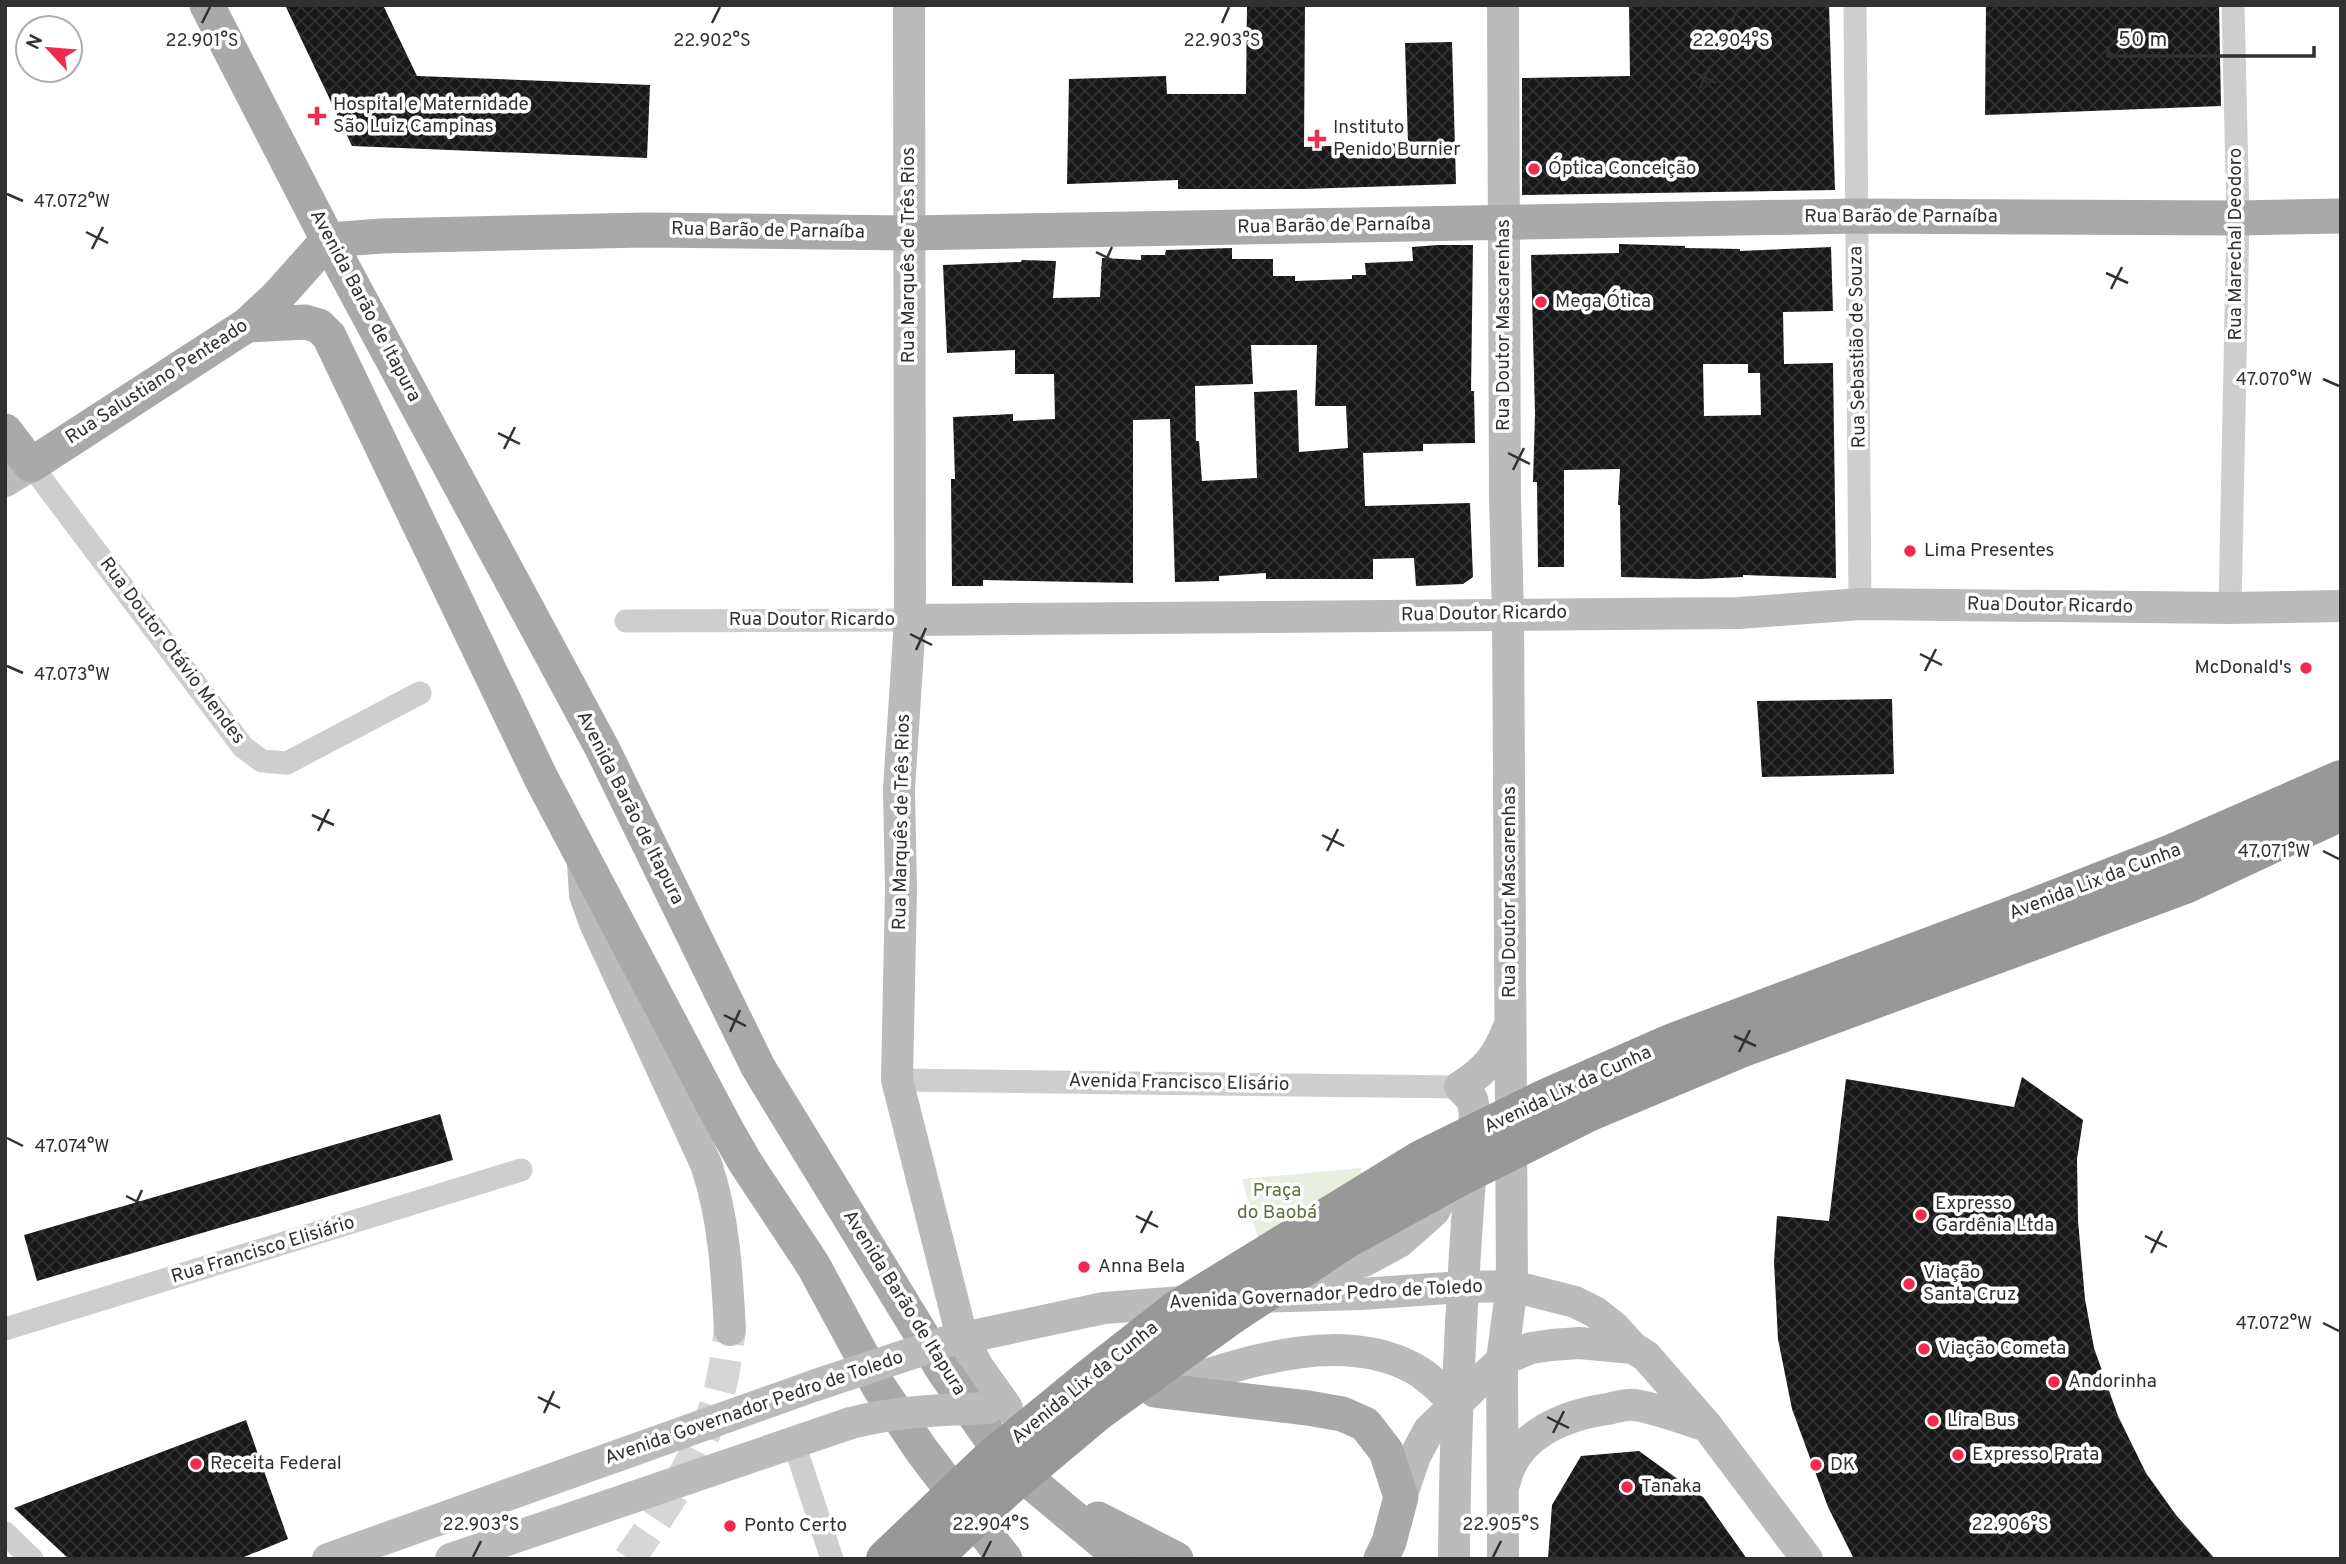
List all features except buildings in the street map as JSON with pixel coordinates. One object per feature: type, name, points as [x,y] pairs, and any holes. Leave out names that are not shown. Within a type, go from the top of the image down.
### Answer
[{"type":"highway","name":"Avenida Lix da Cunha","points":[[885,1559],[990,1460],[1177,1309],[1420,1159],[1543,1099],[1673,1042],[2027,926],[2178,869],[2266,828],[2341,779]]},
{"type":"highway","name":"Avenida Lix da Cunha","points":[[2266,828],[2341,812]]},
{"type":"highway","name":"Avenida Lix da Cunha","points":[[932,1559],[1006,1489],[1099,1411],[1228,1318],[1347,1238],[1458,1178],[1588,1113],[2027,926]]},
{"type":"main road","name":"Avenida Barão de Itapura","points":[[207,5],[328,240],[602,748],[758,1068],[943,1370],[1008,1464],[1123,1559]]},
{"type":"main road","name":"Rua Marquês de Três Rios","points":[[909,5],[910,620],[899,789],[901,890],[897,1080],[955,1339],[978,1367],[997,1408]]},
{"type":"main road","name":"Rua Doutor Mascarenhas","points":[[1503,5],[1512,1286],[1502,1360],[1503,1559]]},
{"type":"main road","name":"Rua Barão de Parnaíba","points":[[328,240],[382,236],[645,230],[909,233],[1856,216],[2341,216]]},
{"type":"main road","name":"Rua Salustiano Penteado","points":[[18,473],[247,325],[278,296],[328,240]]},
{"type":"main road","points":[[247,325],[305,322],[319,326],[329,336],[541,778],[725,1127],[813,1265],[878,1387],[922,1451],[1005,1559]]},
{"type":"main road","name":"Rua Doutor Otávio Mendes","points":[[5,430],[18,473]]},
{"type":"main road","name":"Rua Doutor Ricardo","points":[[910,620],[1739,612],[1860,604],[2230,608],[2341,606]]},
{"type":"main road","points":[[583,856],[585,895],[595,923],[706,1164],[716,1195],[727,1270],[730,1330]]},
{"type":"main road","points":[[1454,1559],[1456,1404],[1474,1136],[1474,1106],[1467,1092],[1460,1087],[1487,1067],[1511,1022]]},
{"type":"main road","points":[[1239,1297],[1364,1261],[1399,1242],[1434,1211],[1474,1136]]},
{"type":"main road","name":"Avenida Governador Pedro de Toledo","points":[[328,1559],[816,1385],[955,1339],[1104,1308],[1239,1297],[1512,1286],[1576,1302],[1614,1327],[1707,1426],[1807,1559]]},
{"type":"main road","points":[[1381,1559],[1390,1542],[1415,1456],[1429,1430],[1502,1360],[1531,1348],[1579,1343],[1643,1356]]},
{"type":"main road","points":[[451,1559],[880,1415],[918,1410],[997,1408],[1155,1390],[1245,1363],[1328,1350],[1359,1350],[1392,1358],[1427,1377],[1456,1404]]},
{"type":"main road","points":[[1155,1390],[1342,1414],[1365,1424],[1386,1451],[1401,1497]]},
{"type":"main road","points":[[1504,1487],[1509,1466],[1527,1442],[1558,1420],[1632,1405],[1707,1426]]},
{"type":"main road","points":[[1008,1464],[1111,1527],[1175,1559]]},
{"type":"street","name":"Rua Sebastião de Souza","points":[[1855,5],[1860,604]]},
{"type":"street","name":"Rua Marechal Deodoro","points":[[2230,608],[2238,218],[2234,5]]},
{"type":"street","name":"Rua Doutor Otávio Mendes","points":[[18,473],[243,747],[262,761],[287,763],[420,693]]},
{"type":"street","name":"Rua Doutor Ricardo","points":[[626,621],[910,620]]},
{"type":"street","name":"Avenida Francisco Elisário","points":[[897,1080],[1460,1087]]},
{"type":"street","name":"Rua Francisco Elisiário","points":[[5,1329],[521,1170]]},
{"type":"street","points":[[794,1443],[832,1559]]},
{"type":"street","points":[[5,1533],[32,1559]]},
{"type":"green space","name":"Praça do Baobá","points":[[1361,1168],[1363,1186],[1259,1242],[1242,1179]]},
{"type":"tunnel","points":[[629,1559],[670,1499],[704,1435],[720,1389],[730,1330]]},
{"type":"place","name":"Hospital e Maternidade São Luiz Campinas","points":[[317,116]]},
{"type":"place","name":"Instituto Penido Burnier","points":[[1317,139]]},
{"type":"place","name":"Óptica Conceição","points":[[1534,169]]},
{"type":"place","name":"Mega Ótica","points":[[1541,302]]},
{"type":"place","name":"Lima Presentes","points":[[1910,551]]},
{"type":"place","name":"McDonald's","points":[[2306,668]]},
{"type":"place","name":"Expresso Gardênia Ltda","points":[[1921,1215]]},
{"type":"place","name":"Anna Bela","points":[[1084,1267]]},
{"type":"place","name":"Viação Santa Cruz","points":[[1909,1284]]},
{"type":"place","name":"Viação Cometa","points":[[1924,1349]]},
{"type":"place","name":"Andorinha","points":[[2054,1382]]},
{"type":"place","name":"Lira Bus","points":[[1933,1421]]},
{"type":"place","name":"Expresso Prata","points":[[1958,1455]]},
{"type":"place","name":"Receita Federal","points":[[196,1464]]},
{"type":"place","name":"DK","points":[[1816,1465]]},
{"type":"place","name":"Tanaka","points":[[1627,1487]]},
{"type":"place","name":"Ponto Certo","points":[[730,1526]]}]
